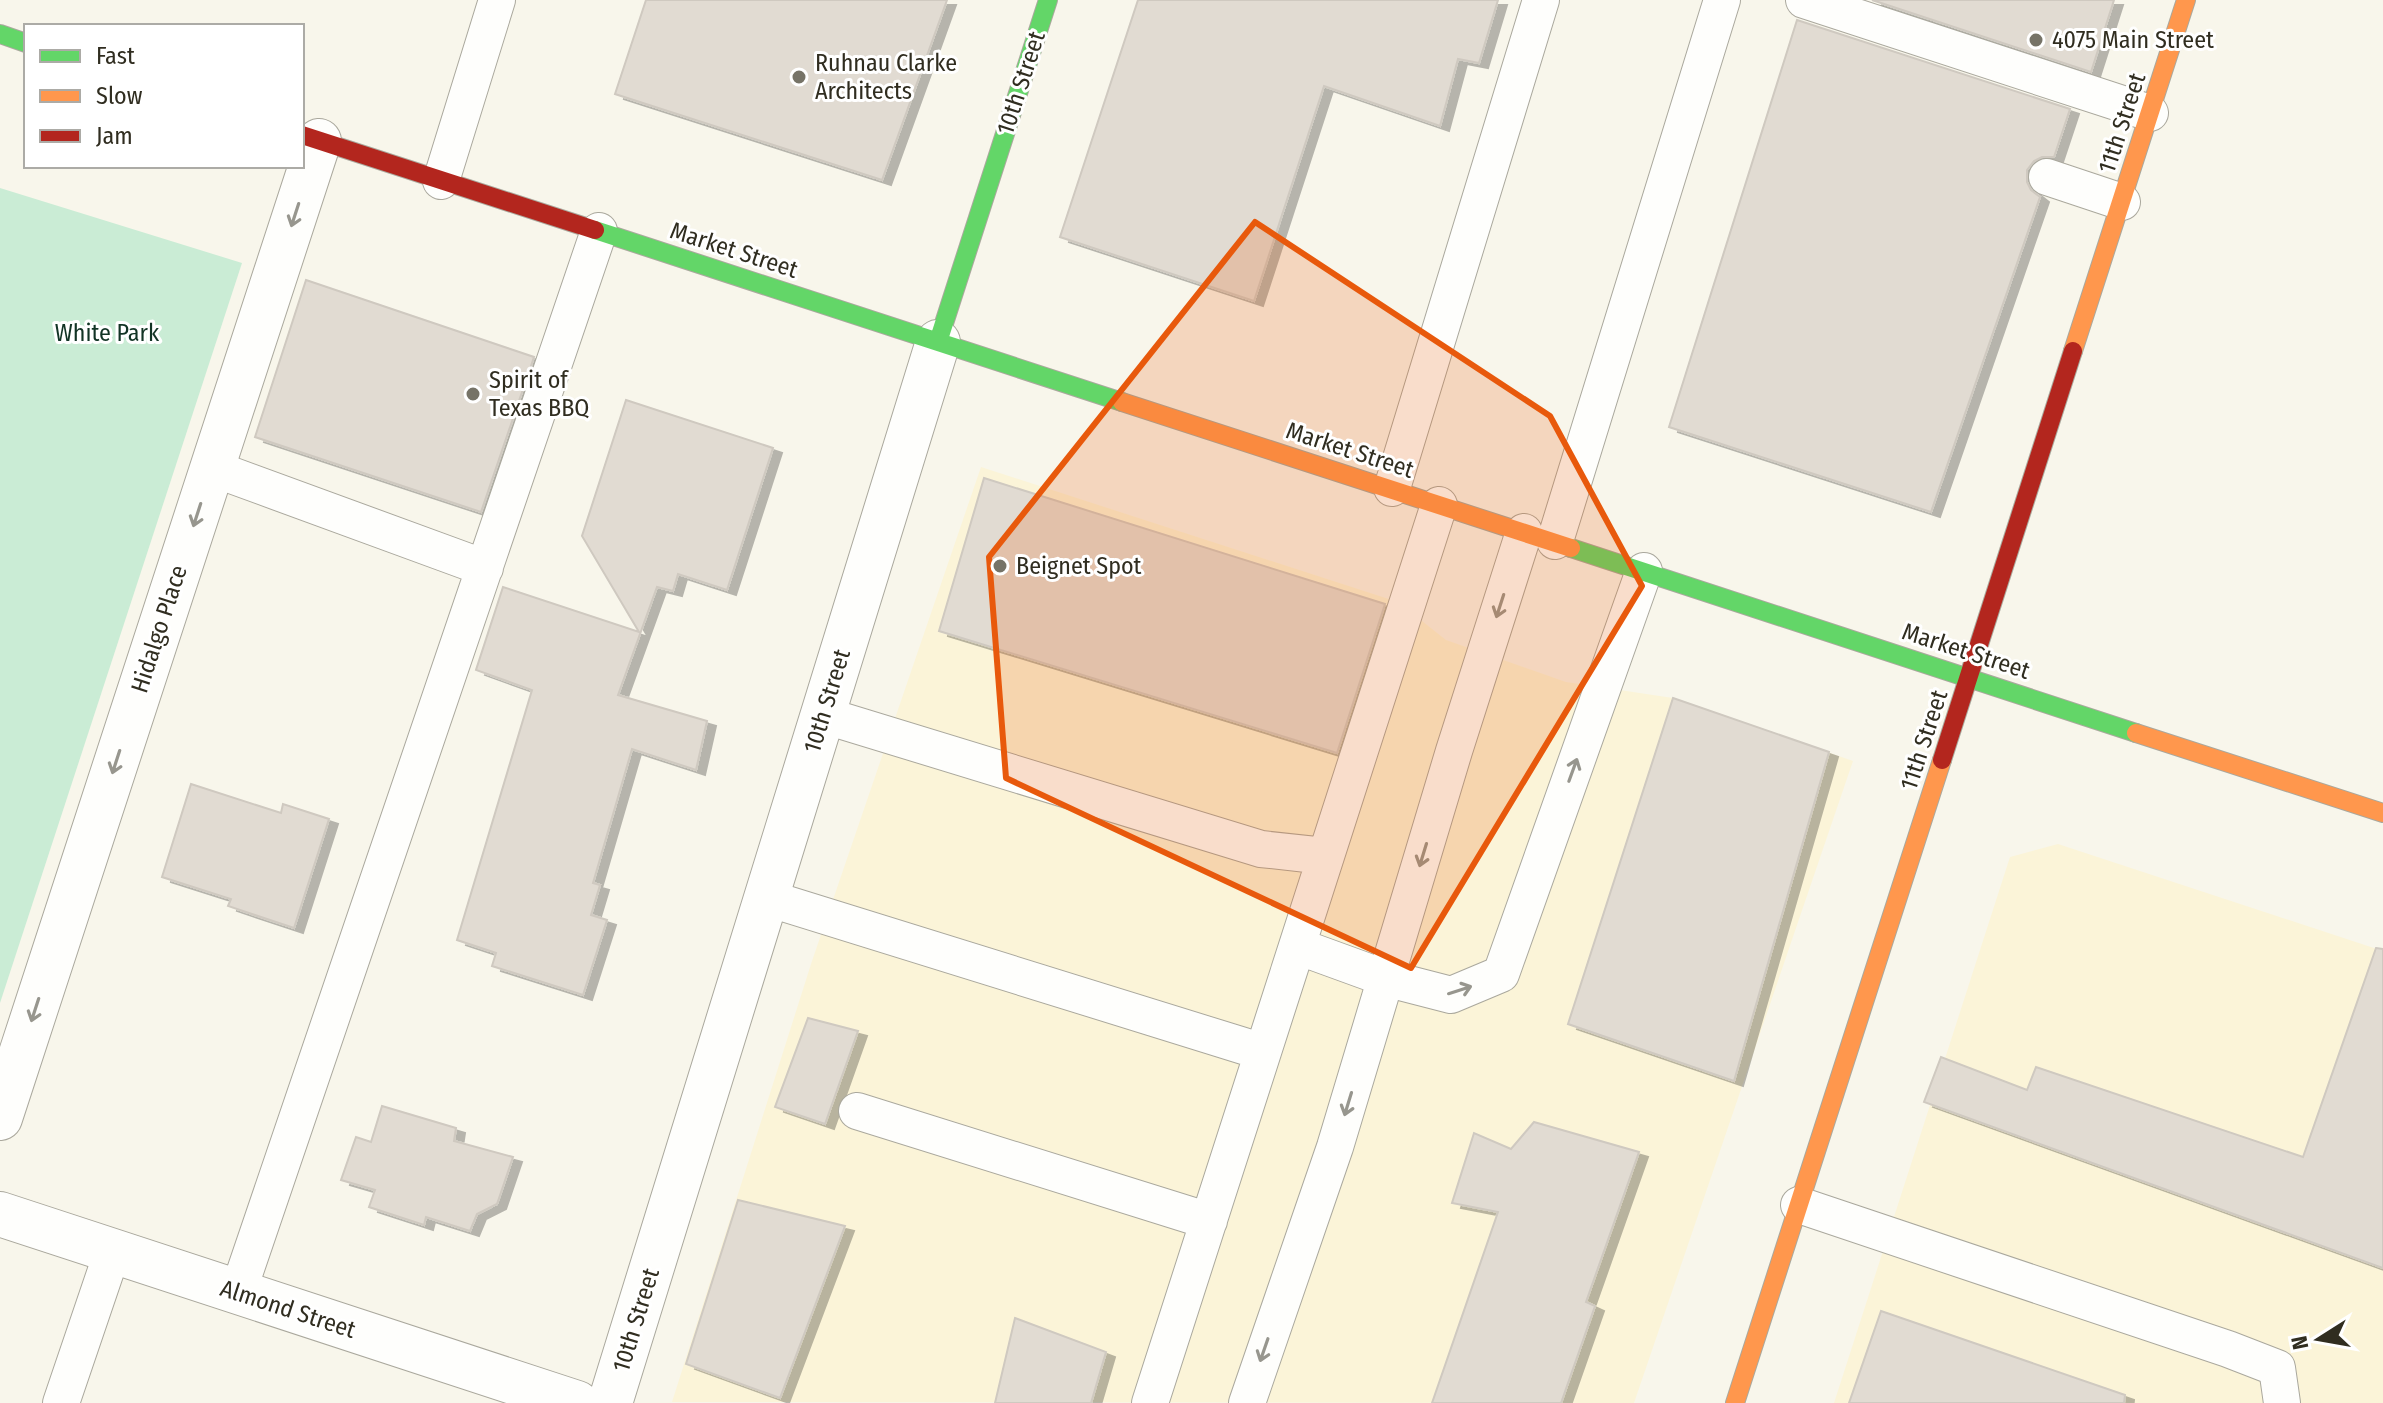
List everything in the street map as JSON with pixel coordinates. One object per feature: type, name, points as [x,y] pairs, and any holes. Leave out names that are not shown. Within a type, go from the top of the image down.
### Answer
[{"type":"main road","name":"10th Street","points":[[938,342],[1048,0]]},
{"type":"main road","name":"11th Street","points":[[1735,1403],[2186,0]]},
{"type":"main road","points":[[0,34],[24,42]]},
{"type":"main road","name":"Market Street","points":[[311,138],[2383,813]]},
{"type":"street","name":"Hidalgo Place","points":[[304,161],[311,138]]},
{"type":"street","name":"Hidalgo Place","points":[[0,1118],[212,468],[302,168]]},
{"type":"street","name":"10th Street","points":[[610,1403],[938,342]]},
{"type":"street","name":"Almond Street","points":[[0,1214],[577,1403]]},
{"type":"lane","points":[[441,181],[497,0]]},
{"type":"lane","points":[[1392,488],[1541,0]]},
{"type":"lane","points":[[1247,1403],[1335,1147],[1385,978],[1722,0]]},
{"type":"lane","points":[[1804,0],[2150,113]]},
{"type":"lane","points":[[2047,177],[2122,202]]},
{"type":"lane","points":[[238,1292],[599,231]]},
{"type":"lane","points":[[212,468],[485,568]]},
{"type":"lane","points":[[1150,1403],[1439,505]]},
{"type":"lane","points":[[1297,946],[1385,978],[1451,995],[1501,974],[1644,571]]},
{"type":"lane","points":[[823,715],[1261,849],[1325,856]]},
{"type":"lane","points":[[767,898],[1263,1052]]},
{"type":"lane","points":[[857,1111],[1209,1221]]},
{"type":"lane","points":[[1799,1205],[2277,1368],[2282,1403]]},
{"type":"lane","points":[[61,1403],[113,1250]]},
{"type":"highlighted area","points":[[1255,222],[1550,416],[1642,586],[1411,968],[1006,778],[989,557]]},
{"type":"shaded area","points":[[981,467],[1398,602],[1446,640],[1566,682],[1673,698],[1853,761],[1634,1403],[672,1402],[812,961]]},
{"type":"shaded area","points":[[2058,844],[2383,951],[2383,1403],[1834,1403],[2010,857]]},
{"type":"green space","name":"White Park","points":[[0,188],[242,263],[0,1003]]},
{"type":"building","points":[[646,0],[947,0],[882,180],[615,94]]},
{"type":"building","points":[[1138,0],[1498,0],[1479,63],[1458,59],[1440,126],[1324,86],[1254,301],[1060,237]]},
{"type":"building","name":"4075 Main Street","points":[[1872,0],[2114,0],[2091,72]]},
{"type":"building","points":[[1797,20],[2070,109],[2054,157],[2042,157],[2027,170],[2027,182],[2040,197],[1931,512],[1669,427]]},
{"type":"building","points":[[306,280],[534,357],[481,512],[255,437]]},
{"type":"building","points":[[626,400],[773,448],[727,590],[678,574],[673,591],[657,587],[618,695],[707,721],[696,770],[632,749],[593,883],[600,885],[591,915],[607,920],[583,995],[492,966],[496,953],[457,940],[532,690],[476,670],[503,587],[639,632],[582,536]]},
{"type":"building","points":[[984,478],[1385,604],[1337,753],[939,631]]},
{"type":"building","points":[[1673,698],[1829,752],[1734,1081],[1568,1024]]},
{"type":"building","points":[[191,784],[281,813],[283,804],[329,819],[294,928],[228,906],[231,899],[162,877]]},
{"type":"building","points":[[2376,948],[2383,949],[2383,1268],[1924,1102],[1941,1057],[2027,1090],[2036,1067],[2303,1157]]},
{"type":"building","points":[[808,1018],[858,1031],[825,1124],[775,1107]]},
{"type":"building","points":[[382,1106],[456,1128],[454,1141],[513,1157],[497,1204],[477,1214],[470,1231],[426,1217],[424,1225],[369,1207],[375,1190],[341,1180],[356,1137],[371,1142]]},
{"type":"building","points":[[1534,1122],[1639,1152],[1586,1302],[1595,1306],[1561,1403],[1432,1403],[1498,1212],[1452,1203],[1474,1133],[1511,1149]]},
{"type":"building","points":[[738,1200],[845,1226],[780,1398],[686,1364]]},
{"type":"building","points":[[1881,1311],[2125,1395],[2124,1403],[1849,1403]]},
{"type":"building","points":[[1015,1318],[1106,1352],[1091,1403],[995,1403]]},
{"type":"traffic: fast","points":[[938,342],[1048,0]]},
{"type":"traffic: fast","points":[[0,34],[24,42]]},
{"type":"traffic: fast","points":[[595,230],[1122,402]]},
{"type":"traffic: fast","points":[[1571,548],[2136,733]]},
{"type":"traffic: slow","points":[[2073,351],[2186,0]]},
{"type":"traffic: slow","points":[[1122,402],[1571,548]]},
{"type":"traffic: slow","points":[[2136,733],[2383,813]]},
{"type":"traffic: slow","points":[[1735,1403],[1942,760]]},
{"type":"traffic: jam","points":[[304,136],[595,230]]},
{"type":"traffic: jam","points":[[1942,760],[2073,351]]},
{"type":"place","name":"4075 Main Street","points":[[2036,40]]},
{"type":"place","name":"Ruhnau Clarke Architects","points":[[799,77]]},
{"type":"place","name":"Spirit of Texas BBQ","points":[[473,394]]},
{"type":"place","name":"Beignet Spot","points":[[1000,566]]}]
